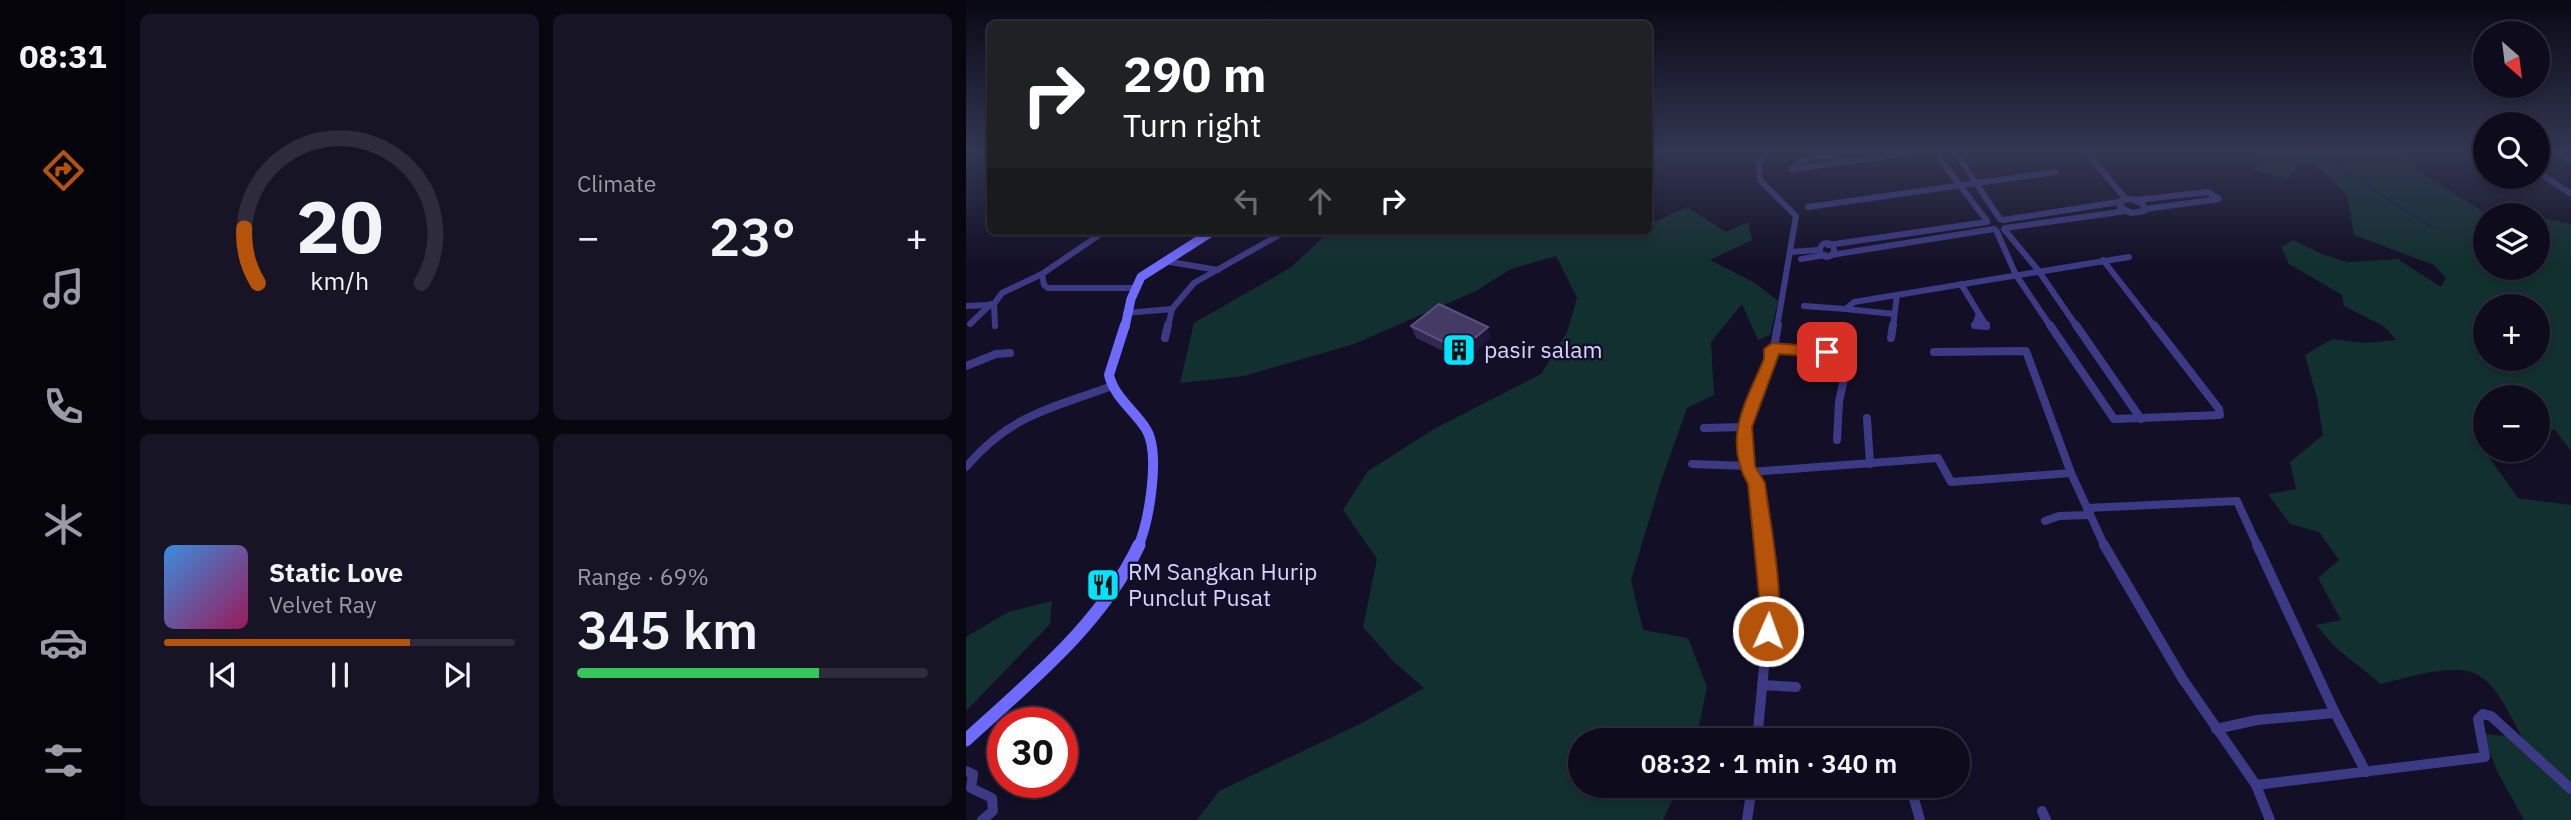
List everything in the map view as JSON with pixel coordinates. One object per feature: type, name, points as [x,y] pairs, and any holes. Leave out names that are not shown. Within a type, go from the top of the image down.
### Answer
[{"type":"main road","points":[[966,740],[1047,664],[1125,577],[1141,540],[1148,502],[1152,453],[1150,435],[1129,403],[1112,386],[1109,369],[1123,338],[1133,288],[1141,277],[1206,235]]},
{"type":"street","points":[[1758,728],[1770,605],[1757,483],[1748,469],[1744,427],[1772,359],[1796,216],[1790,206],[1766,188]]},
{"type":"street","points":[[1808,207],[1935,188]]},
{"type":"street","points":[[1960,188],[2038,270],[2141,419]]},
{"type":"street","points":[[1978,188],[1997,225],[2016,275],[2114,419],[2216,418],[2220,413],[2104,260]]},
{"type":"street","points":[[1801,259],[1831,251],[2122,205],[2136,200],[2208,191],[2219,199],[2145,209],[2137,213],[2122,205],[2110,188]]},
{"type":"street","points":[[2136,200],[2145,209]]},
{"type":"street","points":[[1997,225],[2122,205]]},
{"type":"street","points":[[970,324],[978,313],[993,304],[1006,290],[1042,275],[1099,235]]},
{"type":"street","points":[[1165,338],[1172,309],[1185,291],[1279,235]]},
{"type":"street","points":[[1790,252],[1831,251]]},
{"type":"street","points":[[1846,309],[1847,305],[1854,302],[2129,257]]},
{"type":"street","points":[[1164,261],[1218,270]]},
{"type":"street","points":[[1042,275],[1044,285],[1048,288],[1133,288]]},
{"type":"street","points":[[1961,284],[1978,316]]},
{"type":"street","points":[[1891,338],[1897,295]]},
{"type":"street","points":[[966,306],[993,304]]},
{"type":"street","points":[[993,304],[995,326]]},
{"type":"street","points":[[1804,306],[1895,314]]},
{"type":"street","points":[[1126,313],[1172,309]]},
{"type":"street","points":[[1772,349],[1849,355],[1839,402],[1837,440]]},
{"type":"street","points":[[1934,352],[2026,351],[2071,473],[2106,549],[2160,641],[2216,729],[2256,785],[2269,820]]},
{"type":"street","points":[[966,366],[996,354],[1010,353]]},
{"type":"street","points":[[966,467],[985,442],[1015,421],[1046,407],[1112,386]]},
{"type":"street","points":[[1867,418],[1870,464]]},
{"type":"street","points":[[1704,428],[1744,427]]},
{"type":"street","points":[[1692,464],[1748,469],[1940,458],[1947,479],[1953,482],[2071,473]]},
{"type":"street","points":[[2045,521],[2089,512],[2237,500],[2335,713],[2366,772]]},
{"type":"street","points":[[1762,685],[1797,687]]},
{"type":"street","points":[[2216,729],[2257,720],[2335,713]]},
{"type":"street","points":[[2256,785],[2485,757],[2478,719],[2483,714],[2491,716],[2571,789]]},
{"type":"street","points":[[966,771],[973,774],[971,788],[992,799],[993,811],[982,820]]},
{"type":"street","points":[[1747,820],[1750,798]]},
{"type":"street","points":[[1914,798],[1920,820]]},
{"type":"green space","points":[[2341,188],[2445,188],[2473,205],[2473,280],[2550,280],[2550,220],[2571,224],[2571,451],[2555,430],[2550,430],[2550,385],[2473,385],[2472,433],[2473,462],[2493,462],[2518,498],[2571,505],[2571,820],[2524,820],[2498,773],[2482,734],[2522,737],[2503,703],[2485,680],[2468,671],[2457,670],[2417,675],[2381,684],[2335,647],[2316,625],[2341,620],[2318,578],[2339,560],[2319,532],[2290,524],[2268,494],[2296,489],[2290,462],[2323,435],[2317,398],[2305,355],[2332,339],[2365,343],[2396,340],[2385,327],[2344,306],[2342,295],[2289,264],[2281,247],[2293,240],[2322,254],[2348,262],[2398,259],[2441,287],[2446,278],[2434,265],[2354,235],[2347,194]]},
{"type":"green space","points":[[1687,207],[1726,232],[1748,222],[1752,240],[1710,260],[1755,283],[1778,301],[1770,335],[1758,340],[1742,304],[1711,342],[1714,395],[1687,408],[1661,481],[1631,580],[1643,630],[1688,638],[1707,687],[1698,728],[1568,728],[1568,798],[1673,798],[1663,820],[1197,820],[1219,791],[1364,722],[1424,688],[1394,662],[1363,627],[1377,559],[1343,510],[1368,471],[1434,429],[1541,374],[1567,332],[1577,298],[1556,256],[1511,269],[1476,291],[1354,344],[1244,376],[1180,383],[1194,323],[1290,268],[1326,235],[1652,235],[1652,221]]},
{"type":"green space","points":[[1052,601],[1050,624],[966,711],[966,637],[1008,612]]},
{"type":"building","points":[[1439,304],[1488,327],[1460,350],[1411,326]]},
{"type":"waterway","points":[[2371,188],[2433,228]]},
{"type":"place","name":"pasir salam","points":[[1459,350]]},
{"type":"place","name":"RM Sangkan Hurip Punclut Pusat","points":[[1103,585]]},
{"type":"route","points":[[1768,631],[1770,605],[1764,570],[1757,483],[1747,466],[1744,427],[1747,413],[1772,359],[1772,349],[1827,352]]}]
